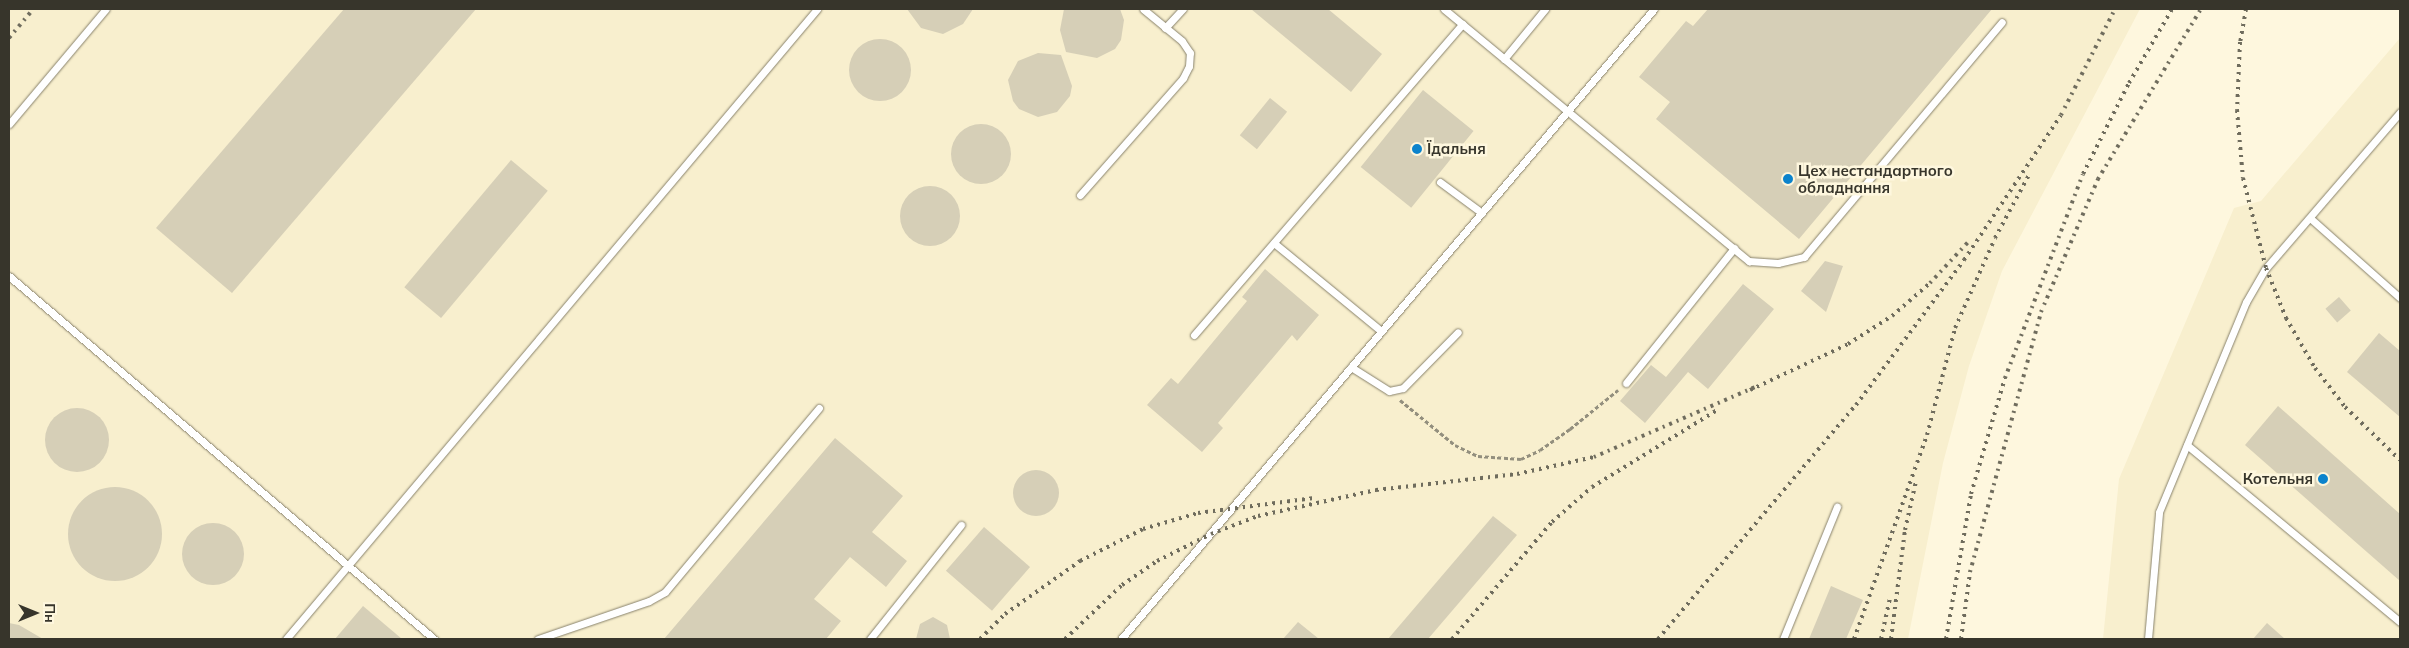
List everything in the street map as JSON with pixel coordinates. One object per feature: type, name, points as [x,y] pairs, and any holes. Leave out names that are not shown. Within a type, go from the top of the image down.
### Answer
[{"type":"lane","points":[[9,124],[106,9]]},
{"type":"lane","points":[[286,639],[817,9]]},
{"type":"lane","points":[[1080,195],[1183,78],[1189,66],[1190,53],[1182,41],[1143,9]]},
{"type":"lane","points":[[1165,28],[1183,9]]},
{"type":"lane","points":[[1444,9],[1566,112],[1749,260],[1778,263],[1804,257],[2002,22]]},
{"type":"lane","points":[[1504,59],[1545,9]]},
{"type":"lane","points":[[1121,639],[1654,9]]},
{"type":"lane","points":[[1194,335],[1462,24]]},
{"type":"lane","points":[[2148,639],[2160,512],[2246,302],[2266,268],[2400,112]]},
{"type":"lane","points":[[1440,182],[1482,213]]},
{"type":"lane","points":[[2310,218],[2400,298]]},
{"type":"lane","points":[[1274,243],[1382,331]]},
{"type":"lane","points":[[1626,383],[1734,248]]},
{"type":"lane","points":[[9,276],[434,639]]},
{"type":"lane","points":[[1351,367],[1389,391],[1403,388],[1458,332]]},
{"type":"lane","points":[[538,639],[649,601],[664,592],[819,408]]},
{"type":"lane","points":[[2188,445],[2400,622]]},
{"type":"lane","points":[[1783,639],[1837,507]]},
{"type":"lane","points":[[870,639],[961,526]]},
{"type":"path","points":[[1389,391],[1455,445],[1478,456],[1521,459],[1570,429],[1626,383]]},
{"type":"shaded area","points":[[9,9],[2140,9],[2002,271],[1969,366],[1943,463],[1908,639],[9,639]]},
{"type":"shaded area","points":[[2400,38],[2400,639],[2103,639],[2119,479],[2234,208],[2261,201]]},
{"type":"building","points":[[344,9],[476,9],[232,293],[156,228]]},
{"type":"building","points":[[907,9],[973,9],[963,24],[943,34],[921,28]]},
{"type":"building","points":[[1064,9],[1120,9],[1124,20],[1121,40],[1115,49],[1097,58],[1066,52],[1060,30]]},
{"type":"building","points":[[1251,9],[1328,9],[1382,54],[1351,92]]},
{"type":"building","name":"Цех нестандартного обладнання","points":[[1708,9],[1992,9],[1799,239],[1656,119],[1670,102],[1639,77],[1686,21],[1693,26]]},
{"type":"building","points":[[874,39],[886,39],[902,48],[909,58],[911,70],[909,82],[902,92],[886,101],[874,101],[863,96],[854,87],[849,76],[849,64],[854,53],[863,44]]},
{"type":"building","points":[[1038,53],[1061,55],[1072,86],[1070,96],[1057,112],[1038,117],[1019,109],[1013,101],[1008,80],[1018,61]]},
{"type":"building","name":"Їдальня","points":[[1423,90],[1474,131],[1411,208],[1361,167]]},
{"type":"building","points":[[1270,98],[1287,112],[1257,149],[1240,135]]},
{"type":"building","points":[[975,124],[987,124],[998,129],[1006,137],[1011,148],[1009,166],[998,179],[987,184],[975,184],[964,179],[956,171],[951,160],[951,148],[956,137],[964,129]]},
{"type":"building","points":[[511,160],[548,191],[441,318],[404,287]]},
{"type":"building","points":[[924,186],[936,186],[947,191],[955,199],[960,210],[958,228],[947,241],[936,246],[924,246],[913,241],[905,233],[900,222],[900,210],[905,199],[913,191]]},
{"type":"building","points":[[1825,261],[1843,266],[1826,312],[1801,291]]},
{"type":"building","points":[[1265,269],[1319,315],[1297,341],[1292,335],[1218,423],[1223,428],[1202,452],[1147,405],[1171,378],[1178,384],[1247,301],[1242,297]]},
{"type":"building","points":[[1743,284],[1774,309],[1708,389],[1688,372],[1645,423],[1620,401],[1651,365],[1666,377]]},
{"type":"building","points":[[2339,297],[2351,311],[2337,322],[2325,309]]},
{"type":"building","points":[[2379,333],[2400,351],[2400,417],[2347,372]]},
{"type":"building","name":"Котельня","points":[[2278,406],[2400,514],[2400,581],[2245,445]]},
{"type":"building","points":[[71,408],[83,408],[100,417],[107,428],[109,440],[107,452],[100,463],[83,472],[71,472],[59,467],[50,458],[45,446],[45,434],[50,422],[59,413]]},
{"type":"building","points":[[835,438],[903,496],[872,532],[907,561],[886,587],[850,557],[814,599],[841,621],[826,639],[664,639]]},
{"type":"building","points":[[1041,470],[1053,476],[1058,484],[1058,502],[1053,510],[1045,515],[1031,516],[1019,510],[1014,502],[1013,488],[1019,476],[1027,471]]},
{"type":"building","points":[[115,487],[133,491],[148,501],[158,516],[162,534],[158,552],[148,567],[133,577],[115,581],[97,577],[82,567],[72,552],[68,534],[72,516],[82,501],[97,491]]},
{"type":"building","points":[[1493,516],[1517,535],[1428,639],[1388,639]]},
{"type":"building","points":[[207,523],[219,523],[235,532],[242,542],[244,554],[242,566],[235,576],[219,585],[207,585],[196,580],[187,571],[182,560],[182,548],[187,537],[196,528]]},
{"type":"building","points":[[984,527],[1030,567],[992,611],[946,571]]},
{"type":"building","points":[[1831,586],[1863,600],[1846,639],[1809,639]]},
{"type":"building","points":[[363,606],[402,639],[335,639]]},
{"type":"building","points":[[933,617],[947,625],[950,639],[916,639],[920,624]]},
{"type":"building","points":[[1298,622],[1319,639],[1283,639]]},
{"type":"building","points":[[9,623],[19,625],[43,639],[9,639]]},
{"type":"building","points":[[2267,623],[2285,639],[2253,639]]},
{"type":"railway","points":[[9,38],[33,9]]},
{"type":"railway","points":[[1658,639],[1856,405],[1964,260],[2061,115],[2115,9]]},
{"type":"railway","points":[[1946,639],[1971,494],[2005,378],[2083,174],[2129,83],[2172,9]]},
{"type":"railway","points":[[1961,639],[1970,572],[2041,312],[2098,179],[2201,9]]},
{"type":"railway","points":[[2246,9],[2240,42],[2237,110],[2243,178],[2266,268],[2286,318],[2315,368],[2345,407],[2400,460]]},
{"type":"railway","points":[[1854,639],[1927,435],[1955,328],[1995,238],[2030,173]]},
{"type":"railway","points":[[1750,390],[1848,344],[1892,316],[1930,283],[1970,240]]},
{"type":"railway","points":[[1065,639],[1122,585],[1157,561],[1211,534],[1258,516],[1376,490],[1517,474],[1594,457],[1755,387]]},
{"type":"railway","points":[[1452,639],[1552,522],[1592,487],[1717,410]]},
{"type":"railway","points":[[1891,639],[1905,530],[1916,481]]},
{"type":"railway","points":[[980,639],[1005,614],[1080,561],[1143,529],[1198,513],[1314,498]]},
{"type":"railway","points":[[1881,639],[1890,598]]},
{"type":"place","name":"Їдальня","points":[[1417,149]]},
{"type":"place","name":"Цех нестандартного обладнання","points":[[1788,179]]},
{"type":"place","name":"Котельня","points":[[2323,479]]}]
